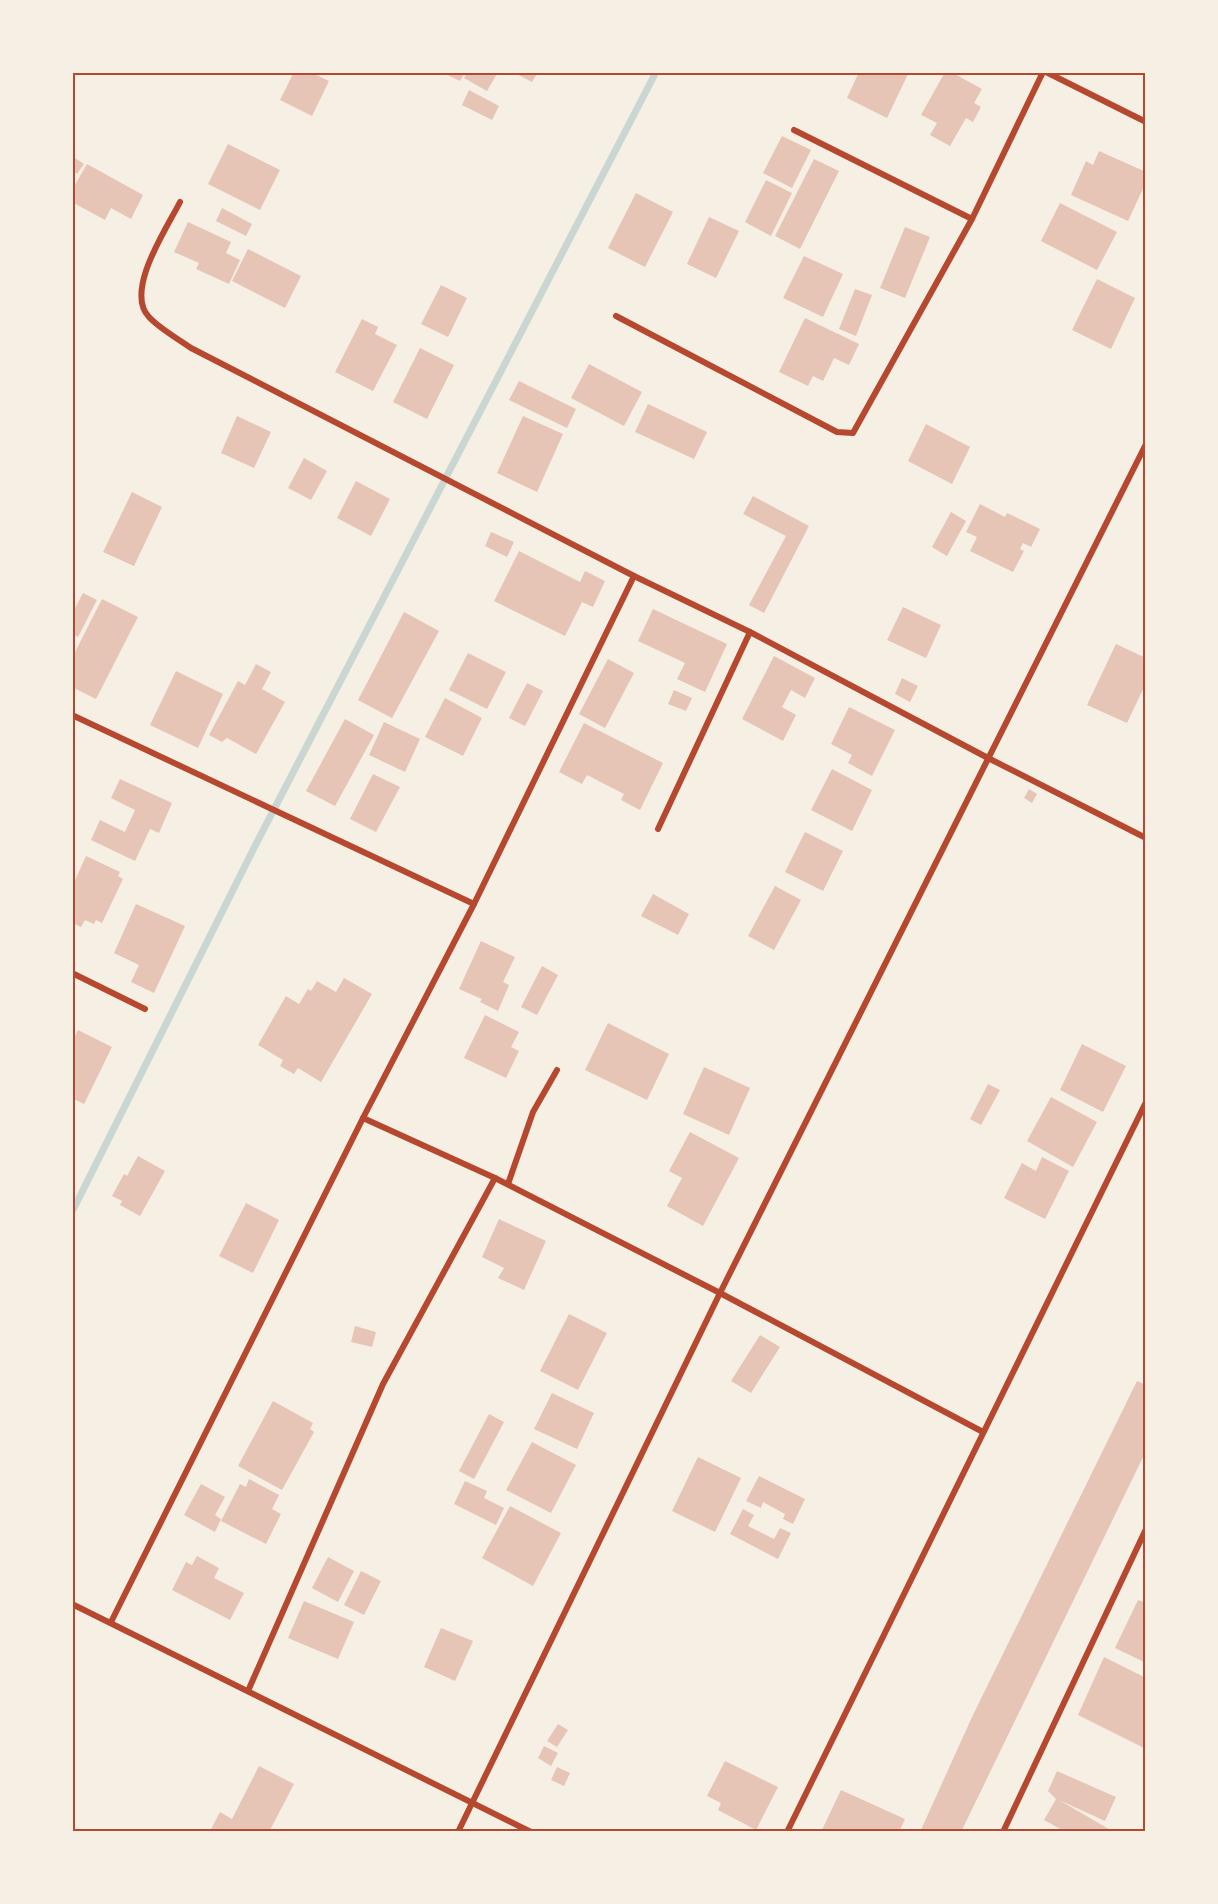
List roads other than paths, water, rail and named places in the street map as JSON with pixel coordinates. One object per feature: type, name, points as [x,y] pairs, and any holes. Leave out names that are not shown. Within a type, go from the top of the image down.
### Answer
[{"type":"street","points":[[616,316],[837,432],[853,434],[972,219],[1044,72],[1146,122]]},
{"type":"street","points":[[795,130],[972,219]]},
{"type":"street","points":[[180,202],[146,268],[140,297],[148,316],[190,348],[634,576],[750,632],[988,758],[1146,838]]},
{"type":"street","points":[[458,1832],[720,1293],[1146,444]]},
{"type":"street","points":[[111,1622],[363,1118],[474,904],[634,576]]},
{"type":"street","points":[[657,829],[750,632]]},
{"type":"street","points":[[72,715],[474,904]]},
{"type":"street","points":[[72,973],[145,1009]]},
{"type":"street","points":[[507,1184],[533,1112],[557,1070]]},
{"type":"street","points":[[787,1832],[1146,1101]]},
{"type":"street","points":[[363,1118],[507,1184],[983,1432]]},
{"type":"street","points":[[249,1690],[383,1384],[495,1178]]},
{"type":"street","points":[[1003,1832],[1146,1529]]},
{"type":"street","points":[[72,1604],[531,1832]]},
{"type":"waterway","points":[[72,1212],[255,846],[656,72]]}]
